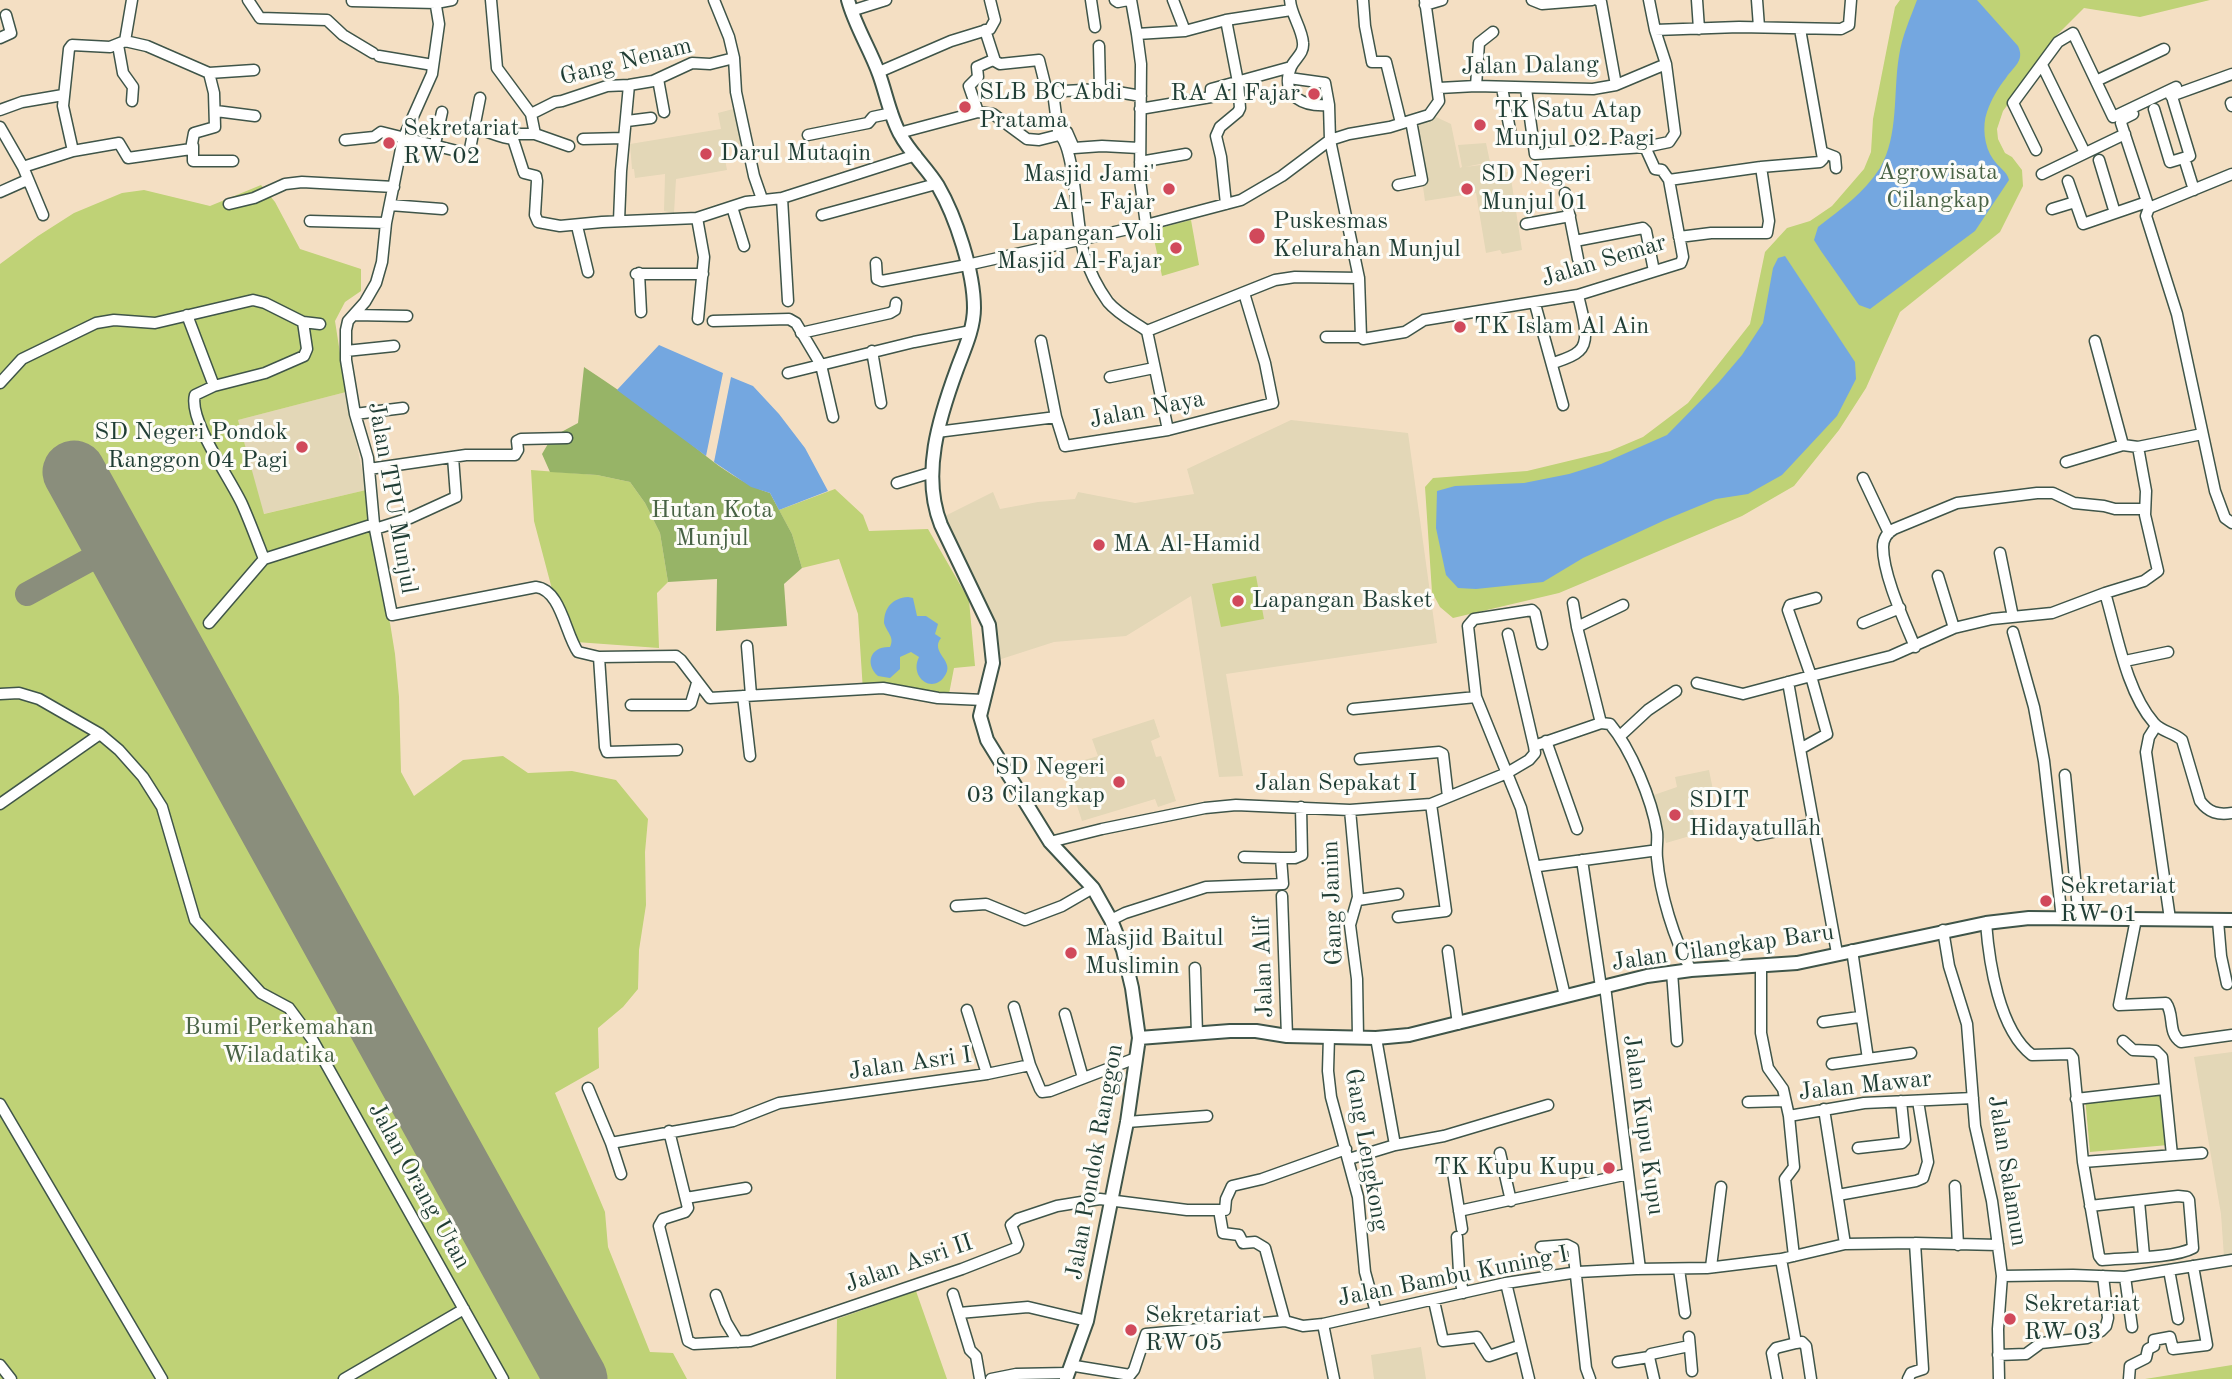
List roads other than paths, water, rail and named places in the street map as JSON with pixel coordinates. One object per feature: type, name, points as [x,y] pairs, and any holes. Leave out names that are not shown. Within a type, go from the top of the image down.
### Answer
[{"type":"street","points":[[132,0],[121,43],[123,73],[132,87],[132,101]]},
{"type":"street","points":[[248,0],[260,18],[327,20],[343,35],[376,55],[433,65]]},
{"type":"street","points":[[352,1],[452,0]]},
{"type":"street","points":[[491,0],[497,68],[531,114],[535,134]]},
{"type":"street","points":[[713,0],[726,27],[734,58],[736,92],[754,176],[762,199]]},
{"type":"street","points":[[886,0],[850,6],[879,72],[899,134],[978,112],[993,114],[1027,139],[1040,140],[1059,135],[1063,137],[1069,152],[1081,239],[1090,268],[1104,296],[1121,314],[1147,331],[1168,430]]},
{"type":"street","points":[[879,72],[993,26],[995,20],[990,0]]},
{"type":"street","points":[[1091,0],[1095,27]]},
{"type":"street","points":[[1115,0],[1130,0],[1137,34],[1141,64],[1139,148],[1146,225]]},
{"type":"street","points":[[1173,0],[1185,31]]},
{"type":"street","points":[[1363,0],[1364,26],[1372,62],[1386,62],[1422,180],[1398,185]]},
{"type":"street","points":[[1425,3],[1442,0]]},
{"type":"street","points":[[1532,0],[1542,4],[1592,0]]},
{"type":"street","points":[[1598,0],[1601,2],[1616,85]]},
{"type":"street","points":[[1526,89],[1535,154],[1645,147],[1669,142],[1675,133],[1665,64],[1649,0]]},
{"type":"street","points":[[1697,0],[1699,29]]},
{"type":"street","points":[[1757,0],[1759,27]]},
{"type":"street","points":[[1655,30],[1846,27],[1849,25],[1851,0]]},
{"type":"street","name":"Jalan TPU Munjul","points":[[435,2],[439,24],[433,65],[425,91],[403,139],[386,223],[382,262],[376,283],[365,302],[348,321],[346,330],[346,352],[355,414],[368,458],[373,527],[392,615],[536,587],[543,588],[553,595],[578,652],[599,657]]},
{"type":"street","name":"Jalan Dalang","points":[[876,264],[877,279],[882,281],[967,265],[1227,204],[1241,200],[1282,176],[1331,140],[1349,134],[1390,128],[1429,116],[1439,101],[1439,88],[1425,3]]},
{"type":"street","points":[[1137,34],[1185,31],[1290,5],[1304,44],[1290,73],[1292,93],[1306,105],[1329,105]]},
{"type":"street","points":[[0,38],[11,33],[6,15]]},
{"type":"street","points":[[1226,20],[1238,82],[1240,108],[1238,113],[1220,127],[1216,136],[1222,157],[1227,204]]},
{"type":"street","points":[[1645,147],[1655,169],[1662,170],[1669,180],[1820,162],[1823,159],[1822,152],[1800,29]]},
{"type":"street","points":[[985,30],[995,61],[1000,64],[1039,60],[1045,90],[1053,92],[1100,89],[1141,96]]},
{"type":"street","points":[[1476,86],[1479,43],[1493,32]]},
{"type":"street","points":[[2036,150],[2013,103],[2058,42],[2073,33],[2113,117],[2176,87]]},
{"type":"street","points":[[73,152],[63,100],[72,45],[110,47],[121,43],[147,46],[209,73],[254,70]]},
{"type":"street","points":[[1099,46],[1100,89]]},
{"type":"street","points":[[2096,81],[2164,49]]},
{"type":"street","name":"Gang Nenam","points":[[531,114],[555,102],[607,86],[658,79],[692,63],[710,64],[734,58]]},
{"type":"street","points":[[978,112],[969,86],[978,76],[978,65],[995,61]]},
{"type":"street","name":"Jalan Dalang","points":[[1439,88],[1476,86],[1593,89],[1616,85],[1665,64]]},
{"type":"street","points":[[2042,65],[2085,153]]},
{"type":"street","points":[[209,73],[214,93],[215,127],[194,133],[193,161],[233,161]]},
{"type":"street","points":[[1140,109],[1212,97],[1211,89],[1290,73],[1325,83],[1331,140],[1359,278],[1361,337]]},
{"type":"street","points":[[2232,74],[2183,90],[2123,119],[2121,123],[2148,205],[2146,216],[2177,314],[2215,491],[2225,518],[2232,523]]},
{"type":"street","points":[[658,79],[664,112]]},
{"type":"street","points":[[619,221],[629,85]]},
{"type":"street","points":[[1502,88],[1510,130]]},
{"type":"street","points":[[1053,92],[1058,131],[1067,132],[1074,148],[1139,148]]},
{"type":"street","points":[[345,140],[374,137],[381,132],[471,154],[481,98]]},
{"type":"street","points":[[0,110],[22,102],[63,100]]},
{"type":"street","points":[[2154,109],[2170,162],[2190,156],[2173,100]]},
{"type":"street","points":[[216,111],[256,116]]},
{"type":"street","points":[[435,144],[442,112]]},
{"type":"street","points":[[808,135],[868,123],[873,117],[892,113]]},
{"type":"street","points":[[627,121],[650,118]]},
{"type":"street","points":[[0,127],[23,167],[43,215]]},
{"type":"street","points":[[474,129],[499,138],[513,139]]},
{"type":"street","points":[[569,146],[535,134],[514,134],[513,139],[523,172],[536,176],[535,215],[538,222],[577,226],[619,221],[696,218],[762,199],[782,198],[916,155]]},
{"type":"street","name":"Jalan Pondok Ranggon","points":[[899,134],[936,184],[949,210],[973,292],[971,331],[937,432],[933,472],[934,508],[989,625],[993,663],[980,716],[987,740],[1050,842],[1093,888],[1111,920],[1123,950],[1139,1038],[1128,1122],[1087,1321],[1069,1372]]},
{"type":"street","points":[[2042,174],[2125,134]]},
{"type":"street","points":[[583,139],[624,138]]},
{"type":"street","points":[[23,167],[73,152],[119,143],[128,158],[190,149],[193,146]]},
{"type":"street","points":[[1822,152],[1835,157],[1836,168]]},
{"type":"street","points":[[1140,162],[1186,154]]},
{"type":"street","points":[[2184,158],[2194,190]]},
{"type":"street","points":[[2099,160],[2115,213]]},
{"type":"street","points":[[1679,237],[1711,233],[1767,233],[1769,221],[1761,167]]},
{"type":"street","points":[[2068,181],[2083,224],[2194,190],[2232,174]]},
{"type":"street","points":[[0,192],[27,180]]},
{"type":"street","name":"Jalan Semar","points":[[1326,337],[1363,339],[1405,332],[1424,320],[1578,295],[1683,261],[1669,180]]},
{"type":"street","points":[[229,204],[254,198],[285,184],[302,182],[394,187]]},
{"type":"street","points":[[822,215],[936,184]]},
{"type":"street","points":[[1565,193],[1578,259]]},
{"type":"street","points":[[782,198],[788,301]]},
{"type":"street","points":[[2052,209],[2075,202]]},
{"type":"street","points":[[390,205],[442,209]]},
{"type":"street","points":[[732,207],[744,246]]},
{"type":"street","points":[[1526,224],[1570,216]]},
{"type":"street","points":[[696,218],[703,244],[698,319]]},
{"type":"street","points":[[310,221],[386,223]]},
{"type":"street","points":[[577,226],[588,272]]},
{"type":"street","points":[[1575,241],[1643,228],[1646,231],[1654,271]]},
{"type":"street","points":[[641,313],[637,273],[703,274]]},
{"type":"street","points":[[1147,331],[1287,277],[1359,278]]},
{"type":"street","name":"Jalan Naya","points":[[937,432],[1056,417],[1063,443],[1068,447],[1168,430],[1273,403],[1265,363],[1244,293]]},
{"type":"street","points":[[1553,363],[1577,354],[1584,346],[1585,335],[1578,295]]},
{"type":"street","points":[[0,383],[22,359],[89,326],[114,320],[148,324],[253,300],[303,322],[320,324]]},
{"type":"street","points":[[802,333],[890,313],[895,310],[896,303]]},
{"type":"street","points":[[1535,304],[1563,405]]},
{"type":"street","points":[[187,315],[214,386]]},
{"type":"street","points":[[354,315],[407,316]]},
{"type":"street","points":[[713,321],[789,319],[796,324],[821,365],[833,417]]},
{"type":"street","points":[[264,559],[240,500],[202,430],[196,414],[195,395],[214,386],[265,373],[304,356],[307,349],[303,322]]},
{"type":"street","points":[[788,373],[872,351],[971,331]]},
{"type":"street","points":[[1041,341],[1056,417]]},
{"type":"street","points":[[2095,341],[2123,444]]},
{"type":"street","points":[[346,352],[394,346]]},
{"type":"street","points":[[872,351],[881,403]]},
{"type":"street","points":[[1110,377],[1154,368]]},
{"type":"street","points":[[355,414],[403,408]]},
{"type":"street","points":[[2066,462],[2123,444],[2138,447],[2202,434]]},
{"type":"street","points":[[369,469],[453,457],[514,455],[518,450],[519,439],[567,438]]},
{"type":"street","points":[[1697,683],[1743,694],[1891,656],[1954,628],[1992,619],[2052,613],[2144,581],[2158,570],[2144,509],[2146,491],[2138,447]]},
{"type":"street","points":[[209,623],[264,559],[410,518],[456,497],[453,457]]},
{"type":"street","points":[[897,483],[933,472]]},
{"type":"street","points":[[1863,478],[1889,533]]},
{"type":"street","points":[[1915,647],[1885,565],[1883,544],[1889,533],[1957,503],[2037,493],[2053,493],[2074,503],[2115,509],[2144,509]]},
{"type":"street","points":[[2000,553],[2012,617]]},
{"type":"street","points":[[1938,576],[1954,628]]},
{"type":"street","points":[[2105,593],[2124,661],[2137,695],[2157,726],[2182,740],[2204,807],[2220,815],[2232,813]]},
{"type":"street","points":[[1800,749],[1827,734],[1811,676],[1788,610],[1790,605],[1816,598]]},
{"type":"street","points":[[1573,603],[1601,723],[1610,724],[1620,736],[1645,791],[1656,828],[1660,882],[1680,949],[1691,970]]},
{"type":"street","points":[[1577,627],[1623,605]]},
{"type":"street","points":[[1863,623],[1900,608]]},
{"type":"street","points":[[1542,644],[1535,612],[1532,610],[1474,619],[1468,626],[1476,697],[1521,808],[1565,996]]},
{"type":"street","points":[[2013,632],[2034,707],[2044,761],[2062,919]]},
{"type":"street","points":[[1508,634],[1534,746]]},
{"type":"street","points":[[747,646],[750,756]]},
{"type":"street","points":[[2124,661],[2168,652]]},
{"type":"street","points":[[677,750],[607,752],[599,657],[676,656],[710,698],[883,688],[938,698],[984,700]]},
{"type":"street","points":[[631,705],[688,705],[697,682]]},
{"type":"street","points":[[1788,682],[1813,824],[1846,951],[1867,1059]]},
{"type":"street","points":[[1620,736],[1648,710],[1676,691]]},
{"type":"street","name":"Jalan Orang Utan","points":[[0,694],[19,693],[39,699],[100,734],[119,750],[143,777],[162,807],[195,920],[261,993],[289,1009],[312,1039],[503,1379]]},
{"type":"street","points":[[1353,709],[1476,697]]},
{"type":"street","name":"Jalan Sepakat I","points":[[1050,842],[1205,808],[1236,805],[1350,810],[1431,804],[1507,773],[1529,760],[1535,753],[1534,746],[1601,723]]},
{"type":"street","points":[[2157,726],[2149,737],[2147,765],[2171,919]]},
{"type":"street","points":[[0,804],[100,734]]},
{"type":"street","points":[[1546,741],[1577,829]]},
{"type":"street","points":[[1360,759],[1440,752],[1443,754],[1448,797]]},
{"type":"street","points":[[2065,775],[2078,919]]},
{"type":"street","points":[[1398,917],[1446,911],[1431,804]]},
{"type":"street","points":[[1244,858],[1295,858],[1302,855],[1301,807]]},
{"type":"street","name":"Gang Janim","points":[[1350,810],[1358,900],[1350,925],[1357,979],[1357,1037]]},
{"type":"street","points":[[1758,835],[1813,824]]},
{"type":"street","points":[[1539,866],[1651,851]]},
{"type":"street","name":"Jalan Alif","points":[[1111,920],[1206,887],[1283,884],[1281,858]]},
{"type":"street","name":"Jalan Kupu Kupu","points":[[1582,860],[1603,987],[1640,1269]]},
{"type":"street","points":[[956,906],[986,904],[1025,920],[1062,906],[1093,888]]},
{"type":"street","points":[[1358,900],[1398,894]]},
{"type":"street","name":"Jalan Alif","points":[[1282,896],[1287,1036]]},
{"type":"street","name":"Jalan Cilangkap Baru","points":[[1139,1038],[1256,1031],[1287,1036],[1376,1038],[1409,1035],[1672,972],[1797,963],[1986,923],[2029,918],[2232,920]]},
{"type":"street","points":[[2137,919],[2119,1005],[2166,1003],[2170,1009],[2173,1034],[2181,1042],[2232,1035]]},
{"type":"street","points":[[2218,921],[2227,984]]},
{"type":"street","points":[[1986,923],[2002,1011],[2009,1026],[2032,1055],[2070,1054],[2073,1058],[2083,1162],[2096,1252],[2102,1260],[2182,1252],[2193,1248],[2187,1197],[2090,1206]]},
{"type":"street","name":"Jalan Salamun","points":[[1943,930],[1949,966],[1967,1024],[1975,1126],[1993,1201],[2002,1276],[1999,1379]]},
{"type":"street","points":[[1448,951],[1458,1024]]},
{"type":"street","points":[[1846,951],[1867,1059]]},
{"type":"street","name":"Jalan Mawar","points":[[1761,967],[1760,1033],[1768,1069],[1779,1083],[1789,1116],[1864,1103],[1973,1098]]},
{"type":"street","points":[[1195,968],[1197,1034]]},
{"type":"street","points":[[1672,972],[1677,1041]]},
{"type":"street","points":[[1014,1007],[1030,1065],[1042,1092],[1136,1058]]},
{"type":"street","points":[[967,1010],[987,1074]]},
{"type":"street","points":[[1065,1014],[1083,1077]]},
{"type":"street","points":[[1823,1022],[1859,1017]]},
{"type":"street","name":"Gang Lengkong","points":[[1329,1036],[1328,1070],[1331,1097],[1358,1197],[1365,1272],[1377,1312]]},
{"type":"street","points":[[1376,1038],[1395,1146]]},
{"type":"street","points":[[2123,1041],[2133,1050],[2160,1053],[2172,1155]]},
{"type":"street","points":[[1832,1063],[1911,1054]]},
{"type":"street","name":"Jalan Asri I","points":[[611,1143],[733,1121],[779,1103],[987,1074],[1030,1065]]},
{"type":"street","points":[[588,1088],[621,1174]]},
{"type":"street","points":[[2076,1099],[2164,1089]]},
{"type":"street","points":[[1748,1102],[1784,1101]]},
{"type":"street","points":[[1858,1148],[1902,1143],[1905,1140],[1901,1101]]},
{"type":"street","points":[[1838,1195],[1923,1178],[1928,1162],[1918,1101]]},
{"type":"street","points":[[0,1104],[162,1379]]},
{"type":"street","points":[[1111,1200],[1187,1210],[1225,1210],[1226,1199],[1232,1186],[1347,1154],[1444,1136],[1548,1105]]},
{"type":"street","points":[[1824,1109],[1845,1244]]},
{"type":"street","points":[[1128,1122],[1207,1116]]},
{"type":"street","points":[[1789,1116],[1794,1167],[1785,1179],[1794,1256]]},
{"type":"street","points":[[669,1131],[686,1198],[746,1188]]},
{"type":"street","points":[[1500,1153],[1511,1201]]},
{"type":"street","points":[[2083,1162],[2202,1153]]},
{"type":"street","points":[[1452,1166],[1459,1211],[1459,1272],[1462,1293]]},
{"type":"street","points":[[1459,1211],[1628,1174]]},
{"type":"street","points":[[1711,1267],[1721,1186]]},
{"type":"street","points":[[1955,1186],[1958,1245]]},
{"type":"street","name":"Jalan Asri II","points":[[686,1198],[687,1210],[663,1219],[659,1226],[689,1342],[750,1340],[962,1269],[1016,1248],[1018,1244],[1010,1228],[1018,1219],[1057,1206],[1100,1199],[1111,1200]]},
{"type":"street","points":[[2139,1201],[2144,1256]]},
{"type":"street","points":[[1219,1210],[1223,1233],[1239,1235],[1242,1243],[1255,1241],[1265,1248],[1284,1321]]},
{"type":"street","points":[[1908,1379],[1911,1373],[1923,1369],[1916,1243]]},
{"type":"street","name":"Jalan Bambu Kuning I","points":[[990,1379],[1027,1373],[1069,1372],[1075,1366],[1105,1374],[1130,1375],[1146,1334],[1284,1321],[1303,1326],[1323,1324],[1506,1283],[1574,1273],[1711,1267],[1781,1259],[1845,1244],[1998,1245]]},
{"type":"street","points":[[1541,1247],[1572,1247],[1586,1368],[1590,1379]]},
{"type":"street","points":[[1781,1259],[1796,1343]]},
{"type":"street","points":[[2002,1276],[2125,1277],[2232,1260]]},
{"type":"street","points":[[2129,1375],[2130,1366],[2146,1357],[2148,1349],[2154,1346],[2154,1340],[2170,1337],[2173,1349],[2207,1345],[2193,1266]]},
{"type":"street","points":[[1679,1269],[1685,1313]]},
{"type":"street","points":[[2169,1270],[2178,1319]]},
{"type":"street","points":[[1998,1355],[2026,1354],[2034,1346],[2052,1341],[2095,1336],[2106,1326],[2108,1308],[2103,1276]]},
{"type":"street","points":[[2125,1277],[2132,1327]]},
{"type":"street","points":[[1506,1283],[1529,1379]]},
{"type":"street","points":[[953,1294],[970,1350],[976,1356],[980,1379]]},
{"type":"street","points":[[716,1295],[726,1322],[738,1342]]},
{"type":"street","points":[[1434,1301],[1443,1341],[1477,1337],[1489,1356],[1519,1346]]},
{"type":"street","points":[[959,1313],[1028,1307],[1087,1321]]},
{"type":"street","points":[[344,1379],[464,1309]]},
{"type":"street","points":[[1323,1324],[1334,1379]]},
{"type":"street","points":[[1618,1362],[1649,1357],[1654,1352],[1684,1349],[1689,1341],[1692,1371]]},
{"type":"street","points":[[1777,1379],[1772,1353],[1776,1348],[1802,1342],[1806,1346],[1811,1379]]},
{"type":"street","points":[[1649,1357],[1654,1379]]},
{"type":"street","points":[[0,1365],[11,1379]]},
{"type":"water","points":[[1917,0],[1977,0],[2018,46],[2018,63],[1995,94],[1985,123],[1990,154],[2009,180],[1975,231],[1870,309],[1859,305],[1814,240],[1818,227],[1867,185],[1886,155],[1893,128],[1900,49]]},
{"type":"water","points":[[1785,256],[1855,362],[1856,379],[1837,416],[1782,475],[1748,494],[1716,499],[1665,520],[1583,558],[1543,582],[1476,589],[1458,588],[1446,575],[1436,528],[1437,491],[1455,486],[1524,483],[1569,474],[1601,464],[1667,435],[1742,355],[1763,323],[1773,268],[1778,258]]},
{"type":"water","points":[[659,345],[723,373],[706,456],[617,390]]},
{"type":"water","points":[[731,377],[753,386],[779,414],[805,448],[828,491],[779,510],[770,493],[751,487],[714,462]]},
{"type":"water","points":[[913,598],[917,616],[926,616],[938,624],[935,634],[941,638],[938,648],[946,662],[947,671],[939,682],[934,684],[919,677],[919,657],[911,652],[900,657],[900,669],[890,678],[878,676],[871,666],[874,652],[890,647],[891,644],[884,623],[887,608],[898,599]]},
{"type":"place","name":"RA Al Fajar","points":[[1314,94]]},
{"type":"place","name":"SLB BC Abdi Pratama","points":[[965,107]]},
{"type":"place","name":"TK Satu Atap Munjul 02 Pagi","points":[[1480,125]]},
{"type":"place","name":"Sekretariat RW 02","points":[[389,143]]},
{"type":"place","name":"Darul Mutaqin","points":[[706,154]]},
{"type":"place","name":"Masjid Jami' Al - Fajar","points":[[1169,189]]},
{"type":"place","name":"SD Negeri Munjul 01","points":[[1467,189]]},
{"type":"place","name":"Puskesmas Kelurahan Munjul","points":[[1257,236]]},
{"type":"place","name":"Lapangan Voli Masjid Al-Fajar","points":[[1176,248]]},
{"type":"place","name":"TK Islam Al Ain","points":[[1460,327]]},
{"type":"place","name":"SD Negeri Pondok Ranggon 04 Pagi","points":[[302,447]]},
{"type":"place","name":"MA Al-Hamid","points":[[1099,545]]},
{"type":"place","name":"Lapangan Basket","points":[[1238,601]]},
{"type":"place","name":"SD Negeri 03 Cilangkap","points":[[1119,782]]},
{"type":"place","name":"SDIT Hidayatullah","points":[[1675,815]]},
{"type":"place","name":"Sekretariat RW 01","points":[[2046,901]]},
{"type":"place","name":"Masjid Baitul Muslimin","points":[[1071,953]]},
{"type":"place","name":"TK Kupu Kupu","points":[[1609,1168]]},
{"type":"place","name":"Sekretariat RW 03","points":[[2010,1319]]},
{"type":"place","name":"Sekretariat RW 05","points":[[1131,1330]]},
{"type":"park label","name":"Agrowisata Cilangkap","points":[[1938,187]]},
{"type":"park label","name":"Hutan Kota Munjul","points":[[712,525]]},
{"type":"park label","name":"Bumi Perkemahan Wiladatika","points":[[279,1042]]}]
